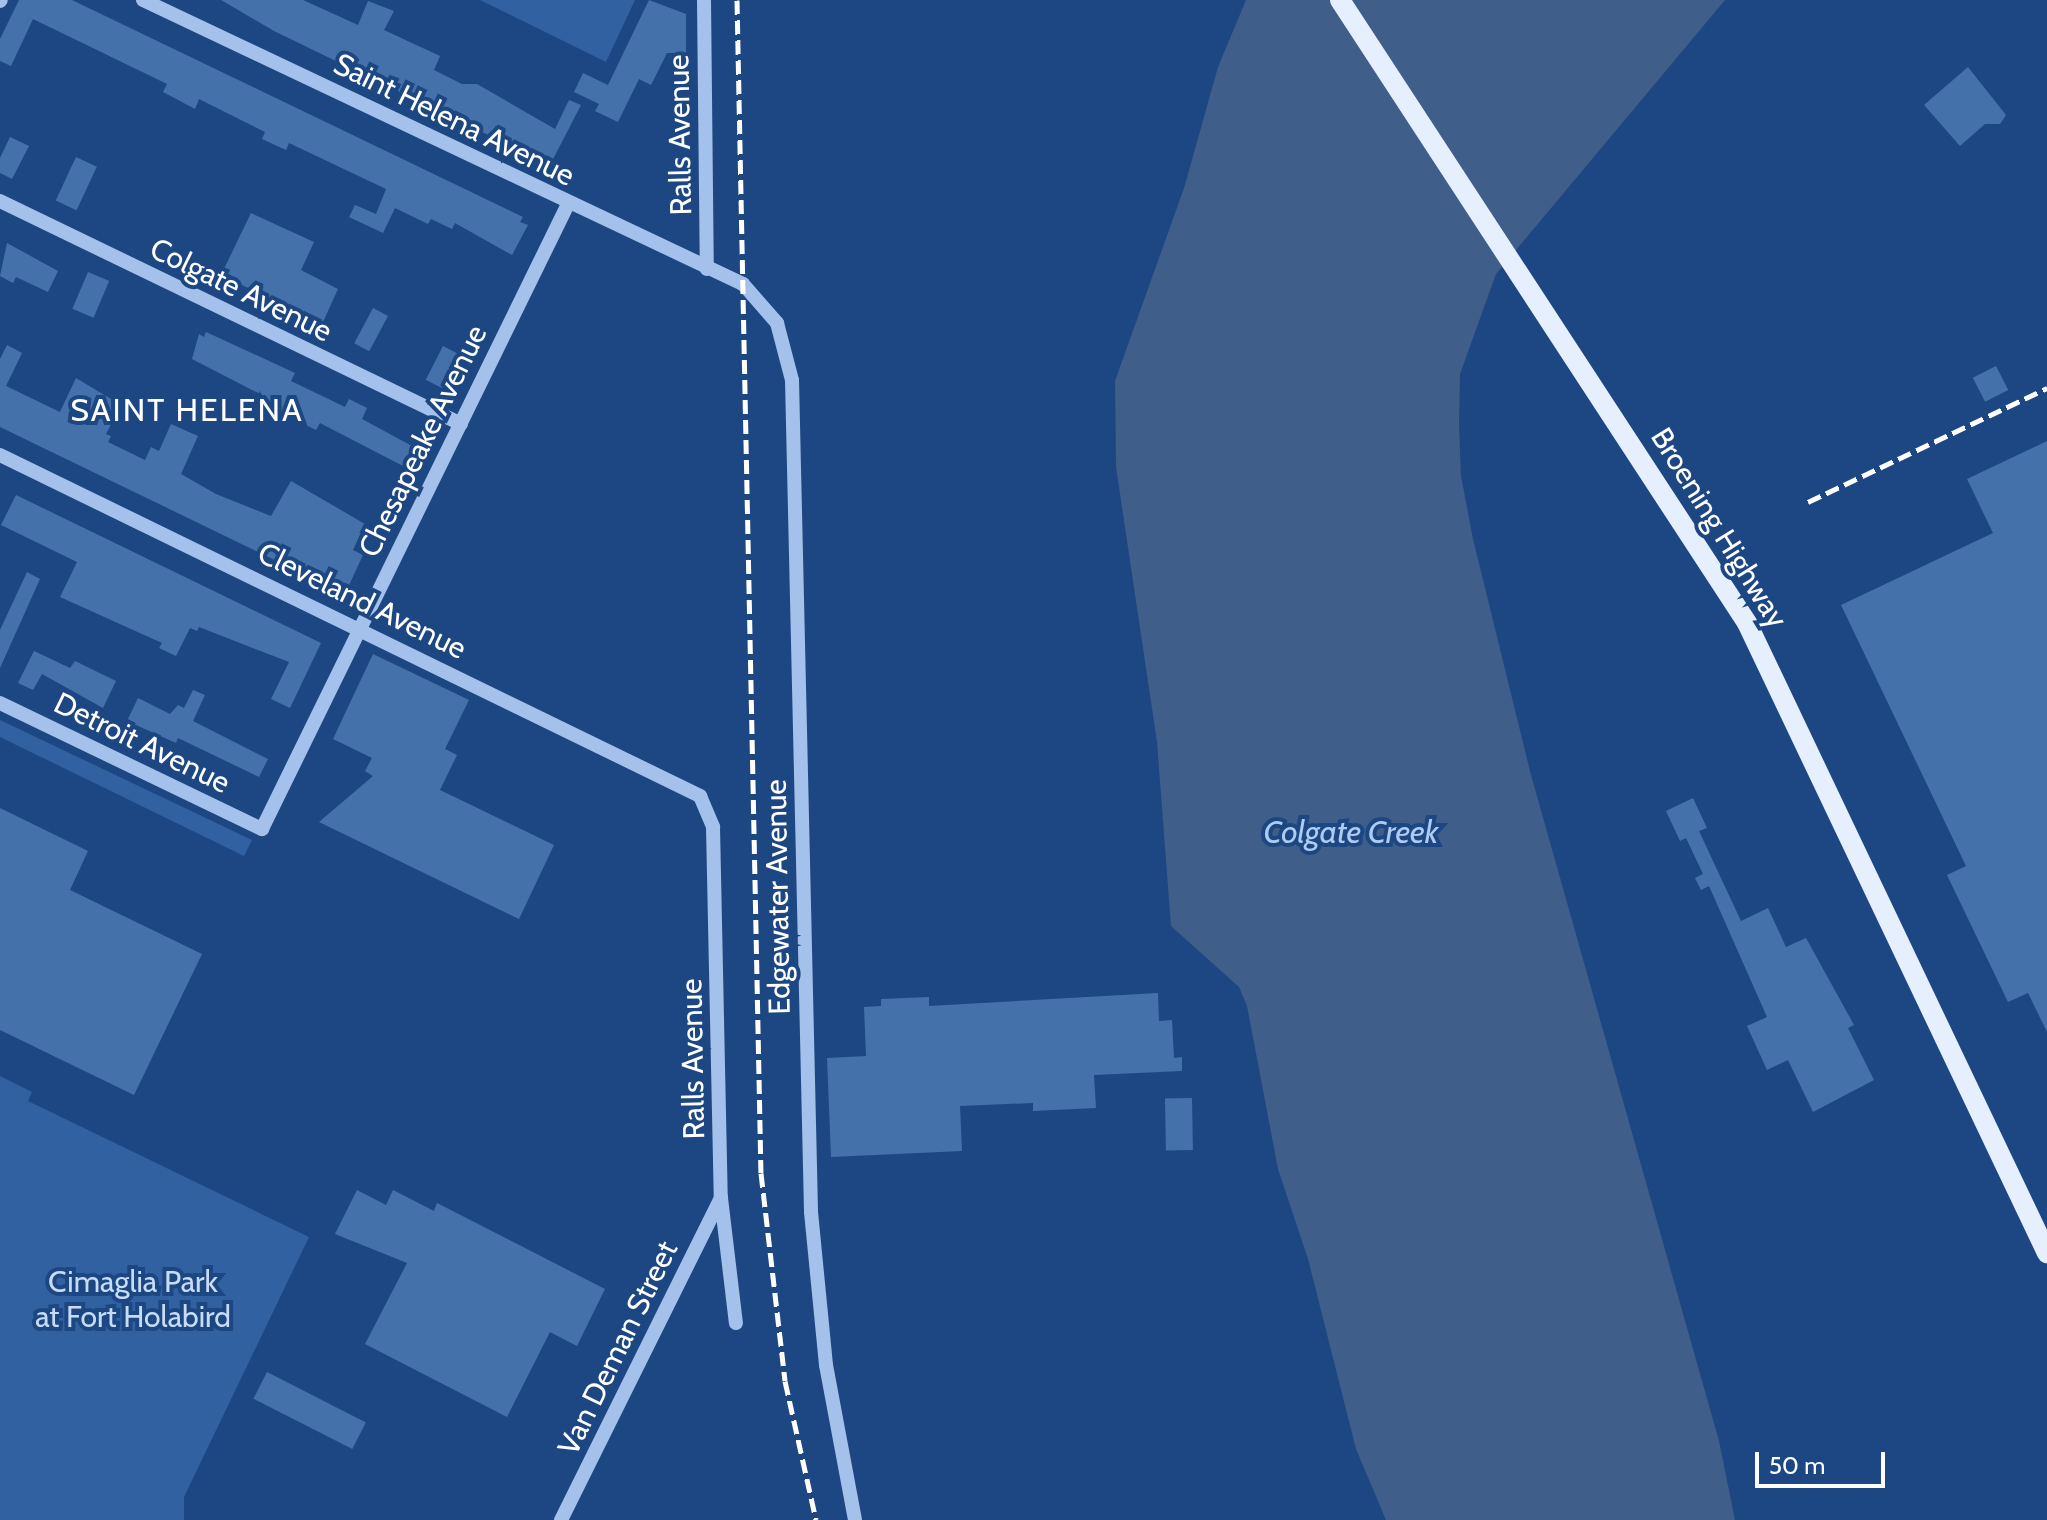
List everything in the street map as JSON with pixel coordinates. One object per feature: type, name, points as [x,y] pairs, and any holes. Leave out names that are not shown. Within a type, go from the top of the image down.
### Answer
[{"type":"main road","name":"Broening Highway","points":[[1340,0],[1747,623],[2047,1253]]},
{"type":"street","name":"Saint Helena Avenue","points":[[143,0],[568,204],[743,284]]},
{"type":"street","name":"Ralls Avenue","points":[[704,0],[707,269]]},
{"type":"street","name":"Colgate Avenue","points":[[0,201],[461,424]]},
{"type":"street","name":"Chesapeake Avenue","points":[[262,829],[568,204]]},
{"type":"street","name":"Edgewater Avenue","points":[[743,284],[777,323],[792,380],[810,1197],[826,1365],[855,1520]]},
{"type":"street","name":"Cleveland Avenue","points":[[0,455],[361,628],[700,796]]},
{"type":"street","name":"Detroit Avenue","points":[[0,703],[262,829]]},
{"type":"street","name":"Ralls Avenue","points":[[700,796],[713,827],[717,892],[721,1198],[736,1323]]},
{"type":"street","name":"Van Deman Street","points":[[561,1520],[721,1198]]},
{"type":"green space","points":[[480,0],[635,0],[606,62]]},
{"type":"green space","points":[[0,720],[252,840],[244,856],[0,737]]},
{"type":"green space","name":"Cimaglia Park at Fort Holabird","points":[[0,1076],[32,1092],[28,1101],[309,1237],[184,1497],[184,1520],[0,1520]]},
{"type":"water","name":"Colgate Creek","points":[[1246,0],[1725,0],[1496,274],[1460,374],[1459,424],[1461,476],[1473,539],[1531,775],[1719,1441],[1735,1520],[1386,1520],[1356,1449],[1308,1259],[1278,1169],[1247,1006],[1239,987],[1171,926],[1157,742],[1116,467],[1115,381],[1184,188],[1218,67]]},
{"type":"building","points":[[19,0],[72,0],[523,217],[520,222],[528,225],[512,255],[455,223],[452,229],[431,219],[428,224],[395,208],[383,233],[349,217],[355,205],[376,214],[386,189],[289,143],[286,150],[262,139],[265,132],[199,99],[195,109],[163,92],[167,84],[33,19],[11,66],[0,61],[0,39]]},
{"type":"building","points":[[221,0],[303,0],[358,25],[368,1],[394,11],[384,30],[440,56],[434,70],[462,84],[477,84],[555,129],[569,100],[581,105],[550,165],[274,31]]},
{"type":"building","points":[[649,0],[686,14],[686,53],[667,53],[651,85],[639,79],[618,122],[595,111],[599,104],[574,92],[583,73],[608,85]]},
{"type":"building","points":[[1968,67],[2006,115],[2000,124],[1985,124],[1960,146],[1924,105]]},
{"type":"building","points":[[10,137],[29,146],[12,179],[0,173],[0,158]]},
{"type":"building","points":[[76,157],[97,167],[77,210],[56,201]]},
{"type":"building","points":[[251,213],[314,242],[301,270],[338,289],[323,322],[317,320],[314,326],[301,320],[304,315],[221,275]]},
{"type":"building","points":[[7,243],[58,271],[48,292],[16,277],[13,283],[0,276]]},
{"type":"building","points":[[88,272],[109,281],[94,318],[72,309]]},
{"type":"building","points":[[373,308],[388,316],[369,351],[354,343]]},
{"type":"building","points":[[206,332],[295,373],[291,381],[345,407],[349,399],[367,408],[362,419],[412,446],[403,466],[320,423],[316,430],[268,406],[270,401],[264,396],[192,359],[199,334],[204,337]]},
{"type":"building","points":[[7,345],[22,353],[6,386],[60,412],[76,378],[121,405],[106,434],[111,436],[108,442],[145,460],[151,447],[159,451],[171,424],[198,436],[181,474],[216,494],[271,516],[291,481],[365,524],[353,550],[363,555],[345,594],[0,427],[0,359]]},
{"type":"building","points":[[443,346],[459,354],[442,388],[426,380]]},
{"type":"building","points":[[1996,366],[2008,390],[1985,402],[1973,378]]},
{"type":"building","points":[[2047,441],[2047,1032],[2028,993],[2008,1002],[1947,875],[1966,866],[1841,605],[1993,533],[1967,479]]},
{"type":"building","points":[[16,495],[321,643],[290,708],[271,699],[289,662],[199,627],[197,631],[190,628],[176,656],[159,648],[162,643],[60,597],[77,562],[1,525]]},
{"type":"building","points":[[27,572],[40,579],[0,668],[0,630]]},
{"type":"building","points":[[34,651],[70,668],[75,661],[116,681],[103,708],[42,674],[33,690],[18,683]]},
{"type":"building","points":[[373,654],[469,700],[445,749],[457,755],[440,790],[554,845],[519,919],[319,822],[373,776],[365,771],[372,758],[333,739]]},
{"type":"building","points":[[193,690],[205,695],[193,721],[268,759],[259,777],[178,738],[176,743],[127,721],[138,698],[170,714],[178,705],[184,708]]},
{"type":"building","points":[[1693,798],[1707,828],[1699,831],[1741,921],[1768,908],[1786,947],[1806,938],[1854,1025],[1848,1028],[1874,1080],[1813,1112],[1788,1060],[1767,1070],[1747,1026],[1767,1017],[1709,886],[1701,890],[1695,878],[1703,874],[1686,838],[1680,841],[1666,811]]},
{"type":"building","points":[[0,808],[88,851],[70,890],[202,954],[134,1095],[0,1030]]},
{"type":"building","points":[[1158,993],[1159,1021],[1172,1020],[1174,1058],[1182,1057],[1182,1071],[1094,1075],[1096,1108],[1033,1111],[1033,1103],[960,1106],[962,1151],[831,1157],[827,1058],[866,1056],[864,1007],[881,1006],[881,999],[929,997],[929,1006]]},
{"type":"building","points":[[1165,1098],[1192,1098],[1193,1150],[1166,1150]]},
{"type":"building","points":[[357,1190],[386,1205],[393,1190],[434,1211],[437,1203],[605,1289],[577,1346],[550,1332],[507,1417],[365,1344],[407,1263],[335,1234]]},
{"type":"building","points":[[267,1372],[366,1422],[352,1449],[253,1399]]},
{"type":"railway","points":[[737,0],[761,1173],[785,1381],[816,1520]]},
{"type":"railway","points":[[1808,502],[2047,388]]},
{"type":"district","name":"SAINT HELENA","points":[[187,410]]}]
